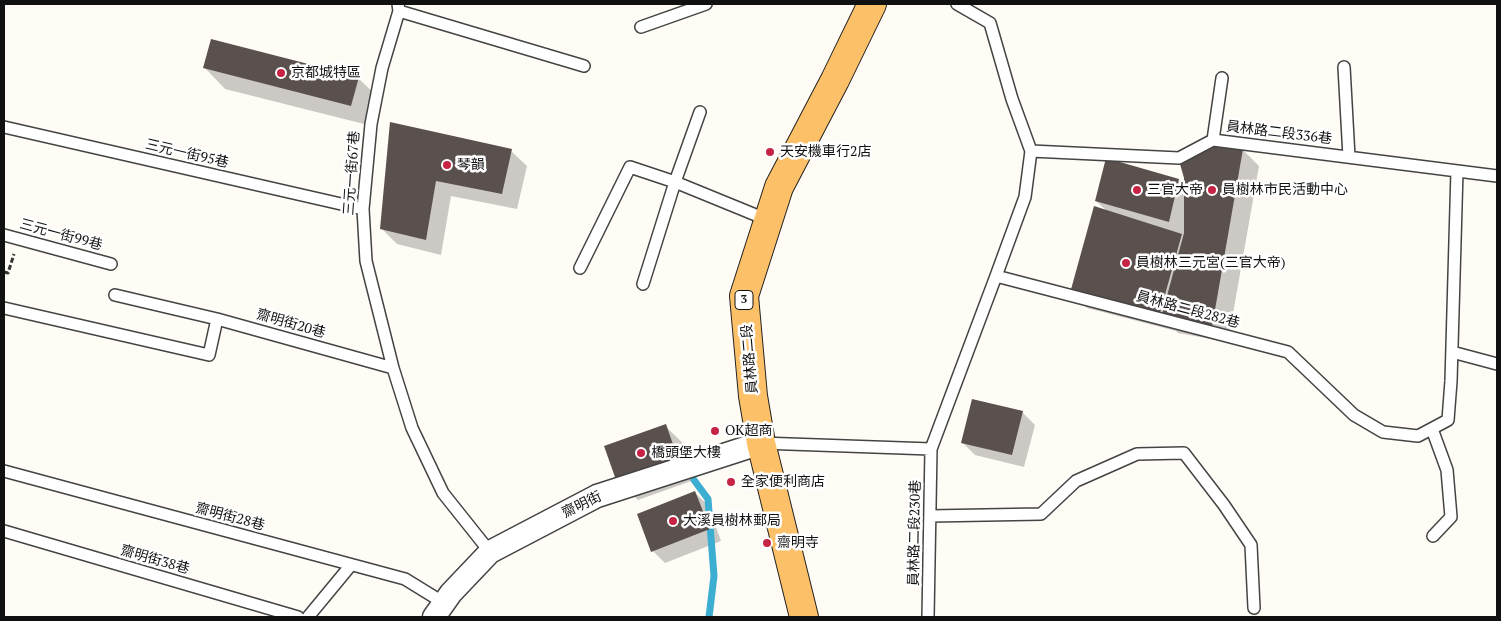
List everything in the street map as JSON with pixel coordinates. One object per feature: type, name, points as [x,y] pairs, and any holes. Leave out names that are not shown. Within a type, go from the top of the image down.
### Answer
[{"type":"main road","name":"員林路二段","points":[[804,617],[761,443],[753,396],[744,296],[779,187],[872,4]]},
{"type":"street","name":"齋明街","points":[[439,610],[490,552],[597,496],[761,443]]},
{"type":"lane","points":[[641,27],[706,4]]},
{"type":"lane","points":[[761,443],[931,449],[1025,197],[1031,151],[1012,99],[990,23],[957,4]]},
{"type":"lane","name":"三元一街67巷","points":[[393,368],[366,261],[363,209],[371,124],[382,68],[399,7],[584,66]]},
{"type":"lane","points":[[1344,67],[1349,157]]},
{"type":"lane","points":[[1212,140],[1222,78]]},
{"type":"lane","points":[[643,284],[675,182],[700,112]]},
{"type":"lane","name":"三元一街95巷","points":[[4,128],[363,209]]},
{"type":"lane","name":"員林路二段336巷","points":[[1031,151],[1179,158],[1212,140],[1497,176]]},
{"type":"lane","points":[[580,268],[630,167],[675,182],[768,220]]},
{"type":"lane","name":"員林路二段282巷","points":[[996,276],[1288,352],[1354,415],[1383,432],[1418,436],[1448,420],[1452,352],[1457,171]]},
{"type":"lane","name":"三元一街99巷","points":[[4,235],[110,264]]},
{"type":"lane","name":"齋明街20巷","points":[[115,295],[217,319],[393,368]]},
{"type":"lane","points":[[4,308],[209,355],[217,319]]},
{"type":"lane","points":[[1452,352],[1497,364]]},
{"type":"lane","points":[[393,368],[412,428],[443,493],[490,552]]},
{"type":"lane","points":[[1432,429],[1447,470],[1451,517],[1433,536]]},
{"type":"lane","name":"員林路二段230巷","points":[[928,617],[931,449]]},
{"type":"lane","points":[[930,516],[1041,514],[1076,481],[1137,454],[1184,453],[1224,505],[1250,546],[1254,608]]},
{"type":"lane","name":"齋明街28巷","points":[[4,471],[405,579],[439,610]]},
{"type":"lane","name":"齋明街38巷","points":[[4,531],[298,617]]},
{"type":"lane","points":[[308,617],[351,565]]},
{"type":"path","points":[[4,272],[8,273],[18,239]]},
{"type":"building","name":"京都城特區","points":[[211,39],[359,77],[351,106],[203,68]]},
{"type":"building","name":"琴韻","points":[[390,122],[512,149],[502,194],[436,181],[426,240],[380,229]]},
{"type":"building","points":[[1212,146],[1243,149],[1212,327],[1161,318],[1184,233],[1184,178],[1180,164]]},
{"type":"building","name":"三官大帝","points":[[1106,158],[1179,179],[1169,222],[1095,201]]},
{"type":"building","name":"員樹林三元宮(三官大帝)","points":[[1094,206],[1182,234],[1159,316],[1070,293]]},
{"type":"building","points":[[972,399],[1023,411],[1012,455],[961,443]]},
{"type":"building","name":"橋頭堡大樓","points":[[666,424],[678,459],[616,480],[604,446]]},
{"type":"building","name":"大溪員樹林郵局","points":[[695,491],[710,529],[651,552],[637,514]]},
{"type":"waterway","points":[[694,480],[708,499],[714,576],[709,617]]},
{"type":"place","name":"京都城特區","points":[[281,73]]},
{"type":"place","name":"天安機車行2店","points":[[770,152]]},
{"type":"place","name":"琴韻","points":[[447,165]]},
{"type":"place","name":"三官大帝","points":[[1137,190]]},
{"type":"place","name":"員樹林市民活動中心","points":[[1212,190]]},
{"type":"place","name":"員樹林三元宮(三官大帝)","points":[[1126,263]]},
{"type":"place","name":"OK超商","points":[[715,431]]},
{"type":"place","name":"橋頭堡大樓","points":[[641,453]]},
{"type":"place","name":"全家便利商店","points":[[731,482]]},
{"type":"place","name":"大溪員樹林郵局","points":[[673,521]]},
{"type":"place","name":"齋明寺","points":[[767,543]]}]
